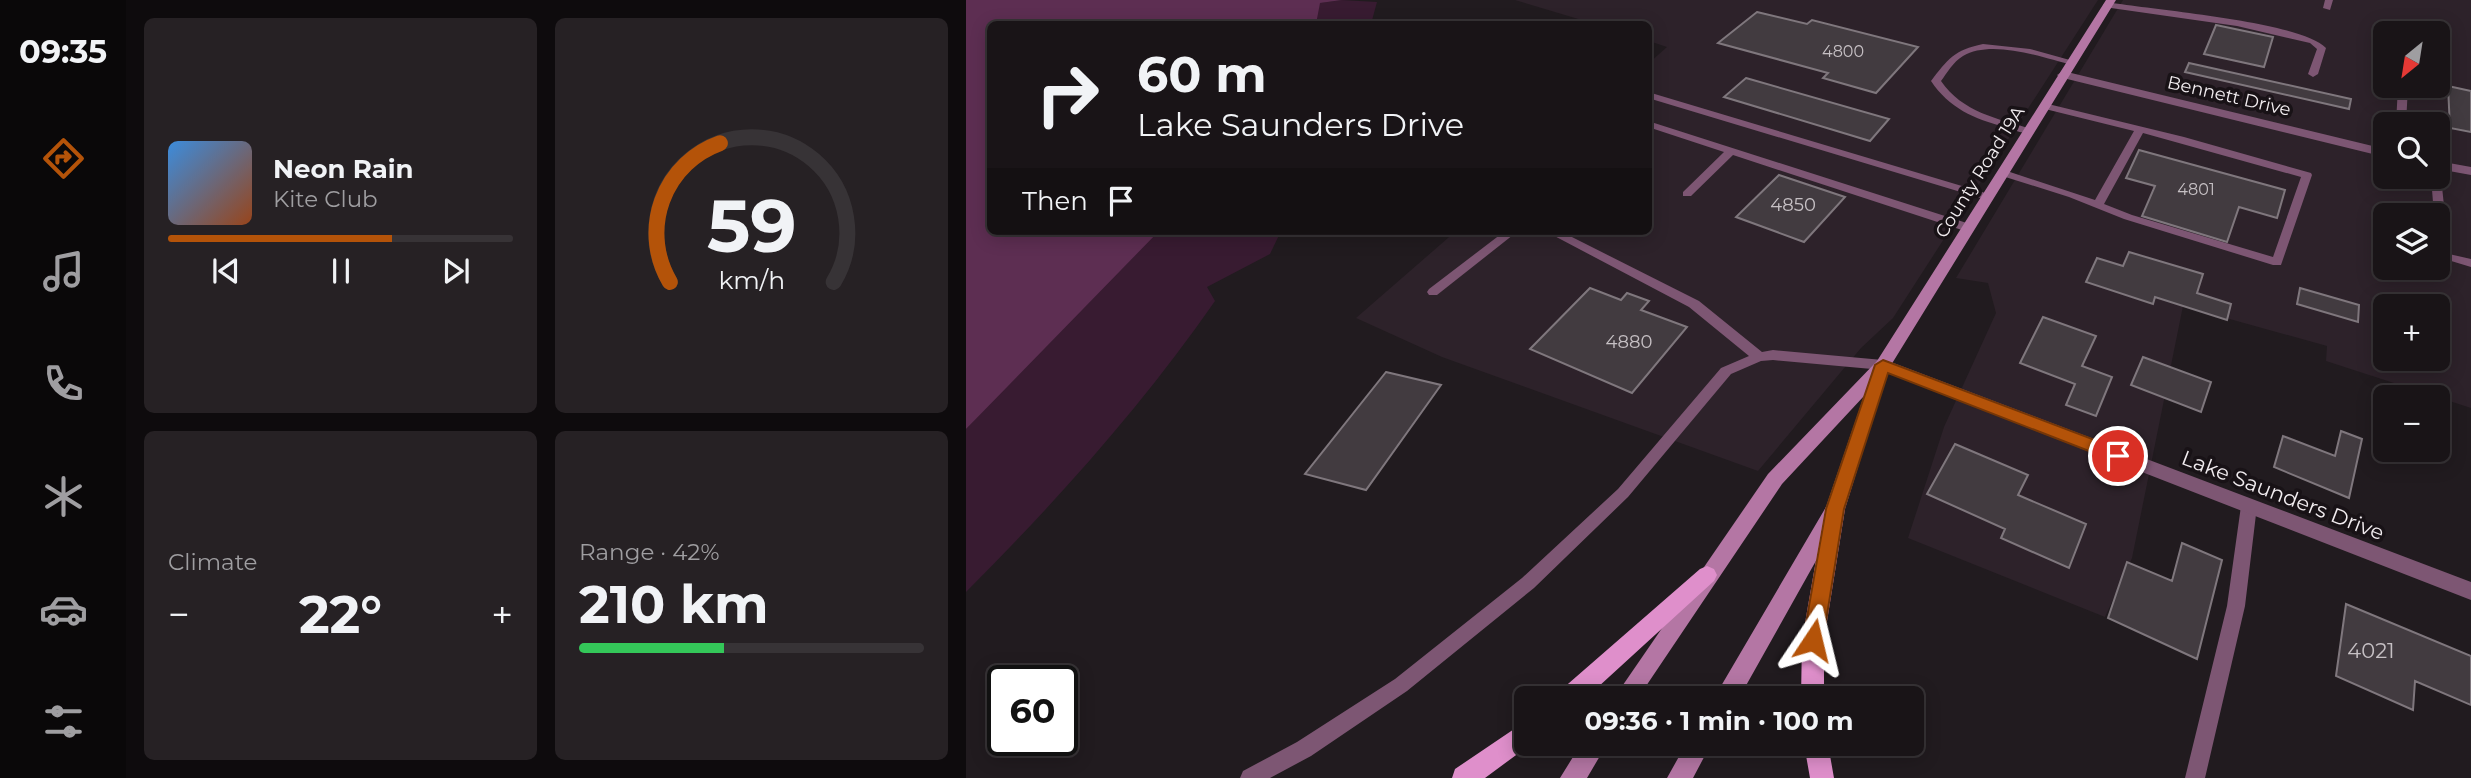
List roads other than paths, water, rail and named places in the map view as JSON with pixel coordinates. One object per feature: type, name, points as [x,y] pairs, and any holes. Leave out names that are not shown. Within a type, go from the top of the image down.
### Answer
[{"type":"main road","name":"County Road 19A","points":[[1883,365],[2109,3]]},
{"type":"main road","points":[[1812,686],[1813,640],[1835,509],[1883,365]]},
{"type":"main road","points":[[1633,686],[1775,479],[1883,365]]},
{"type":"main road","points":[[1733,686],[1835,509]]},
{"type":"main road","points":[[1582,686],[1707,575]]},
{"type":"main road","points":[[1464,778],[1514,742]]},
{"type":"main road","points":[[1572,778],[1587,756]]},
{"type":"main road","points":[[1679,778],[1692,756]]},
{"type":"main road","points":[[1818,756],[1822,778]]},
{"type":"street","name":"Bennett Drive","points":[[2063,75],[2373,150]]},
{"type":"street","points":[[2450,167],[2471,171]]},
{"type":"street","name":"Lake Saunders Drive","points":[[1883,365],[2471,591]]},
{"type":"lane","points":[[2109,3],[2162,15],[2222,21],[2292,34],[2314,41],[2322,48],[2313,74]]},
{"type":"lane","points":[[2028,131],[1966,111],[1942,94],[1936,81],[1958,55],[1978,49],[2003,47],[2072,62]]},
{"type":"lane","points":[[1652,96],[1988,197]]},
{"type":"lane","points":[[2003,173],[2128,217],[2277,262],[2307,175],[2044,106]]},
{"type":"lane","points":[[1654,126],[1969,228]]},
{"type":"lane","points":[[2098,205],[2140,130]]},
{"type":"lane","points":[[1687,194],[1732,150]]},
{"type":"lane","points":[[2437,189],[2443,256],[2471,263]]},
{"type":"lane","points":[[1433,292],[1507,235]]},
{"type":"lane","points":[[1559,235],[1694,304],[1759,357]]},
{"type":"lane","points":[[1250,778],[1304,749],[1401,685],[1528,583],[1623,493],[1726,371],[1759,357],[1773,355],[1883,365]]},
{"type":"lane","points":[[2195,778],[2236,606],[2249,506]]}]
